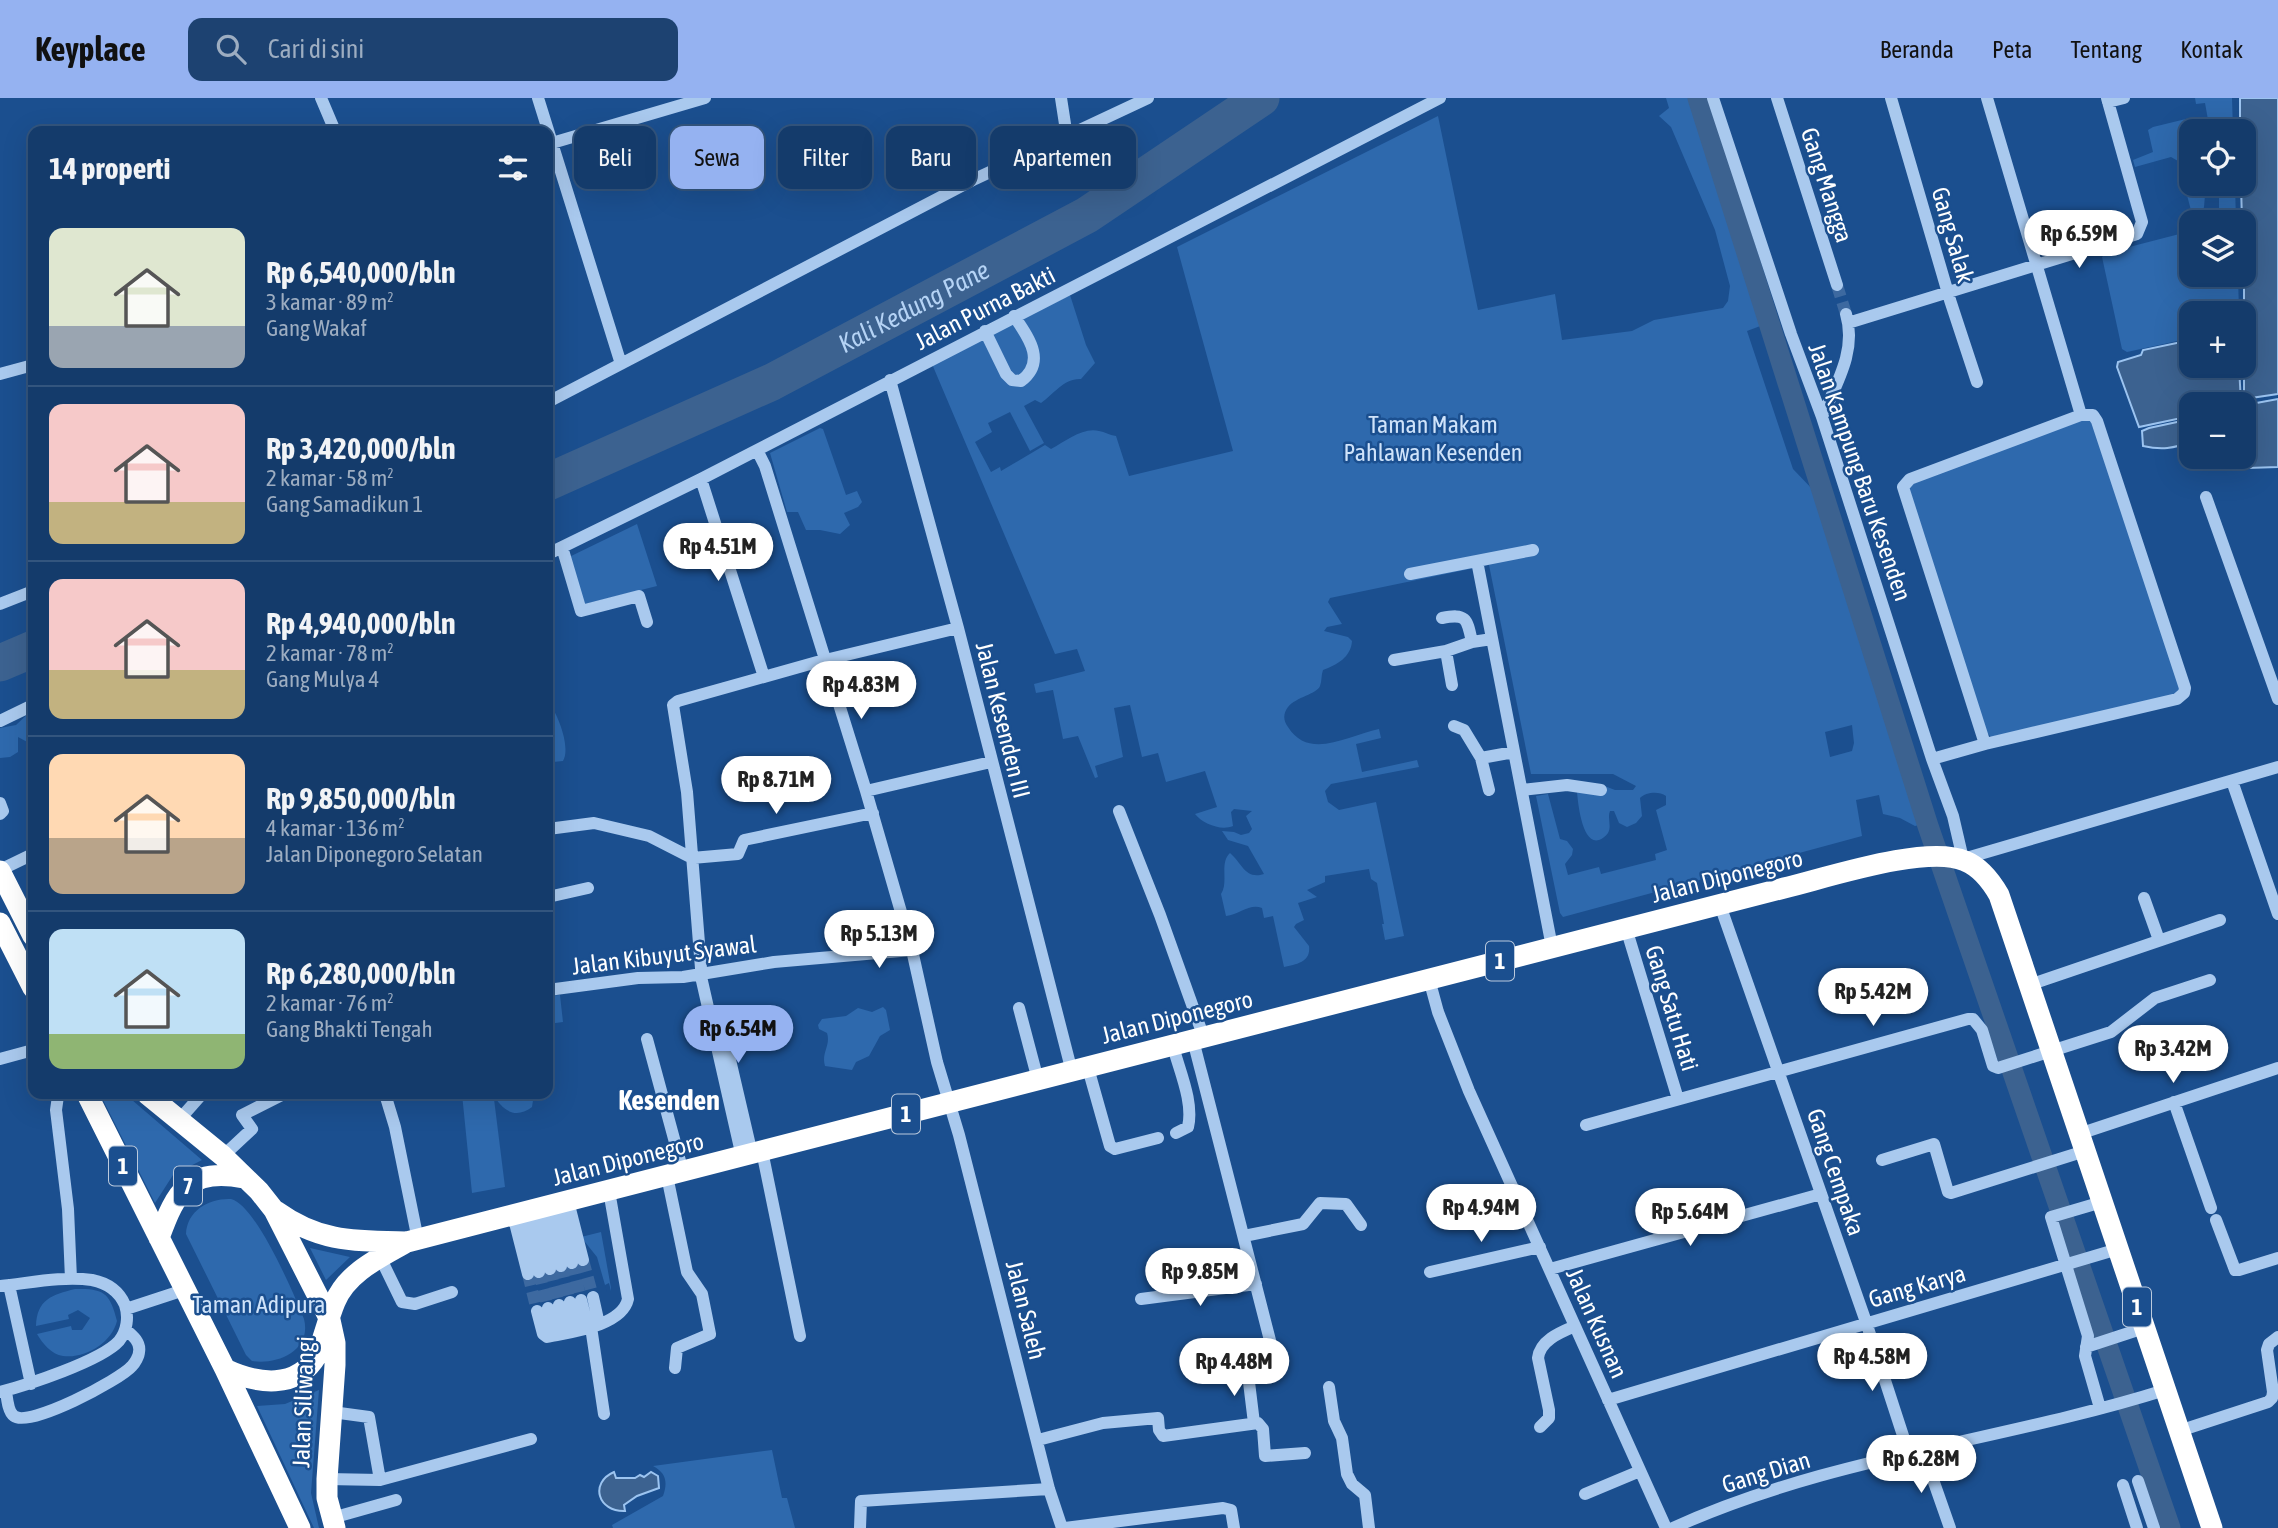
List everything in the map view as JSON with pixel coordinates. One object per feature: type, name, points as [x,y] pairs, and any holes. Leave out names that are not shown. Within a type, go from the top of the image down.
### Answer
[{"type":"highway","name":"Jalan Diponegoro","points":[[413,1241],[1866,868],[1945,858]]},
{"type":"highway","name":"1","points":[[1945,858],[1984,874],[1999,895],[2179,1431],[2207,1527]]},
{"type":"highway","points":[[0,871],[28,926]]},
{"type":"highway","points":[[0,923],[28,978]]},
{"type":"highway","name":"Jalan Siliwangi","points":[[90,1099],[225,1369],[300,1528]]},
{"type":"highway","name":"Jalan Siliwangi","points":[[153,1099],[223,1156],[274,1210],[330,1320],[335,1343],[335,1365],[327,1498],[333,1523]]},
{"type":"highway","name":"7","points":[[159,1238],[178,1196],[192,1182],[209,1175],[244,1178]]},
{"type":"highway","name":"1","points":[[274,1210],[310,1232],[337,1238],[413,1241]]},
{"type":"highway","name":"1","points":[[225,1369],[254,1380],[270,1381],[285,1380],[301,1373],[317,1355],[342,1288],[380,1257],[413,1241]]},
{"type":"street","points":[[321,98],[333,126]]},
{"type":"street","points":[[538,98],[547,126]]},
{"type":"street","points":[[553,143],[705,98]]},
{"type":"street","points":[[1060,98],[1065,126]]},
{"type":"street","points":[[1090,126],[1148,98]]},
{"type":"street","name":"Jalan Purna Bakti","points":[[553,552],[701,479],[1440,98]]},
{"type":"street","name":"Jalan Kampung Baru Kesenden","points":[[1713,98],[1791,334],[1822,417],[1932,759],[1953,816],[1945,858]]},
{"type":"street","name":"Gang Mangga","points":[[1777,98],[1836,285]]},
{"type":"street","name":"Gang Salak","points":[[1891,98],[1977,382]]},
{"type":"street","points":[[1987,98],[2081,415]]},
{"type":"street","points":[[1822,417],[1846,360],[1850,335],[1847,318],[1949,292],[2140,232],[2143,222],[2108,100],[2124,98]]},
{"type":"street","points":[[553,146],[621,364]]},
{"type":"street","points":[[553,399],[990,172]]},
{"type":"street","points":[[985,331],[1006,374],[1012,380],[1021,381],[1034,364],[1035,352],[1014,316]]},
{"type":"street","points":[[0,374],[28,366]]},
{"type":"street","name":"Jalan Kesenden III","points":[[890,380],[958,628],[991,762],[1080,1070],[1110,1146],[1115,1149],[1158,1138]]},
{"type":"street","points":[[1932,759],[2177,699],[2184,693],[2181,675],[2093,415],[2081,415],[1910,478],[1903,487],[1985,744]]},
{"type":"street","name":"Jalan Saleh","points":[[757,450],[765,466],[873,813],[912,950],[948,1104],[959,1135],[1049,1489],[1063,1528]]},
{"type":"street","points":[[701,479],[764,677]]},
{"type":"street","points":[[2207,497],[2278,699]]},
{"type":"street","points":[[562,547],[581,611],[639,596],[647,622]]},
{"type":"street","points":[[1410,574],[1478,565],[1533,550]]},
{"type":"street","points":[[1478,565],[1552,947]]},
{"type":"street","points":[[0,604],[28,593]]},
{"type":"street","points":[[1442,618],[1458,615],[1462,617],[1472,642]]},
{"type":"street","points":[[752,1154],[702,981],[686,781],[673,705],[678,701],[764,677],[958,628]]},
{"type":"street","points":[[1394,660],[1492,639]]},
{"type":"street","points":[[1446,651],[1452,685]]},
{"type":"street","points":[[0,722],[28,708]]},
{"type":"street","points":[[1454,726],[1464,730],[1469,736],[1481,758],[1489,790]]},
{"type":"street","points":[[1481,758],[1514,752]]},
{"type":"street","points":[[866,792],[991,762]]},
{"type":"street","points":[[1945,858],[2278,767]]},
{"type":"street","points":[[2232,781],[2278,914]]},
{"type":"street","points":[[1522,790],[1567,785],[1601,790]]},
{"type":"street","points":[[0,803],[3,811],[0,814]]},
{"type":"street","points":[[1119,811],[1160,915],[1273,1358],[1248,1365],[1254,1423]]},
{"type":"street","points":[[553,828],[594,822],[649,836],[692,858],[738,854],[744,840],[873,813]]},
{"type":"street","points":[[0,871],[28,857]]},
{"type":"street","points":[[553,896],[589,888]]},
{"type":"street","points":[[2144,898],[2159,940]]},
{"type":"street","name":"Gang Cempaka","points":[[1720,905],[1866,1322],[1909,1454]]},
{"type":"street","points":[[2029,985],[2220,920]]},
{"type":"street","name":"Gang Satu Hati","points":[[1626,928],[1678,1099]]},
{"type":"street","name":"Jalan Kibuyut Syawal","points":[[553,989],[638,978],[703,974],[774,962],[912,950]]},
{"type":"street","name":"Jalan Kusnan","points":[[1429,979],[1438,1012],[1469,1091],[1550,1269],[1567,1330],[1608,1400],[1630,1475],[1667,1528]]},
{"type":"street","points":[[1587,1125],[1973,1019],[1982,1030],[1993,1066],[1998,1069],[2111,1032],[2155,998],[2210,980]]},
{"type":"street","points":[[1019,1008],[1038,1080]]},
{"type":"street","points":[[723,1034],[800,1336]]},
{"type":"street","points":[[648,1040],[675,1174],[687,1272],[702,1294],[710,1334],[677,1348],[675,1368]]},
{"type":"street","points":[[1175,1133],[1188,1127],[1190,1121],[1190,1041]]},
{"type":"street","points":[[0,1059],[28,1051]]},
{"type":"street","points":[[1882,1160],[1934,1144],[1948,1192],[1951,1193],[2052,1162],[2082,1143],[2174,1102],[2278,1068]]},
{"type":"street","points":[[58,1099],[56,1110],[68,1209],[71,1279]]},
{"type":"street","points":[[179,1120],[198,1099]]},
{"type":"street","points":[[223,1156],[253,1129],[242,1115],[274,1099]]},
{"type":"street","points":[[387,1099],[395,1127],[413,1241]]},
{"type":"street","points":[[2174,1102],[2235,1270],[2278,1258]]},
{"type":"street","points":[[565,1304],[545,1336],[580,1330],[619,1315],[626,1306],[628,1299],[609,1191]]},
{"type":"street","points":[[1550,1269],[1821,1194]]},
{"type":"street","points":[[2100,1408],[2085,1356],[2090,1346],[2088,1336],[2068,1264],[2051,1217],[2102,1202]]},
{"type":"street","points":[[1244,1236],[1303,1224],[1320,1203],[1346,1204],[1361,1225]]},
{"type":"street","points":[[541,1208],[556,1267]]},
{"type":"street","points":[[541,1208],[556,1267]]},
{"type":"street","points":[[541,1208],[556,1267]]},
{"type":"street","points":[[1430,1272],[1540,1247]]},
{"type":"street","name":"Gang Karya","points":[[1608,1400],[2118,1250]]},
{"type":"street","points":[[380,1257],[402,1302],[415,1304],[452,1292]]},
{"type":"street","points":[[31,1384],[4,1285],[71,1279],[94,1280],[116,1290],[126,1309],[126,1330],[104,1353],[31,1384],[3,1392],[15,1418],[49,1411],[82,1397],[132,1366],[139,1354],[139,1348],[137,1341],[126,1330]]},
{"type":"street","points":[[1141,1299],[1256,1284]]},
{"type":"street","points":[[126,1309],[184,1290]]},
{"type":"street","points":[[565,1304],[580,1330]]},
{"type":"street","points":[[565,1304],[580,1330],[604,1414]]},
{"type":"street","points":[[2090,1346],[2144,1328]]},
{"type":"street","points":[[1540,1427],[1549,1418],[1549,1410],[1538,1358],[1539,1351],[1567,1330]]},
{"type":"street","points":[[2179,1431],[2268,1402],[2273,1392],[2267,1350],[2269,1344],[2278,1337]]},
{"type":"street","points":[[1329,1387],[1334,1421],[1342,1438],[1347,1475],[1352,1485],[1365,1495],[1369,1528]]},
{"type":"street","name":"Gang Dian","points":[[1673,1528],[1704,1514],[1772,1491],[2165,1390]]},
{"type":"street","points":[[332,1412],[369,1416],[380,1480]]},
{"type":"street","points":[[1038,1440],[1103,1423],[1158,1418],[1159,1430],[1163,1436],[1261,1424],[1265,1456],[1305,1453]]},
{"type":"street","points":[[327,1479],[380,1480],[531,1439]]},
{"type":"street","points":[[1923,1451],[1950,1528]]},
{"type":"street","points":[[1585,1494],[1630,1475]]},
{"type":"street","points":[[2138,1481],[2154,1528]]},
{"type":"street","points":[[2123,1485],[2137,1528]]},
{"type":"street","points":[[860,1528],[861,1501],[1049,1489]]},
{"type":"street","points":[[333,1523],[396,1500]]},
{"type":"street","points":[[1063,1528],[1223,1508],[1231,1510],[1234,1528]]},
{"type":"green space","name":"Taman Makam Pahlawan Kesenden","points":[[1666,98],[1691,98],[1763,325],[1747,331],[1793,469],[1816,493],[1919,825],[1915,826],[1900,818],[1883,814],[1879,795],[1856,800],[1862,836],[1563,917],[1536,796],[1548,794],[1560,839],[1567,841],[1573,849],[1565,864],[1568,875],[1599,867],[1601,874],[1656,860],[1655,854],[1667,850],[1656,810],[1666,805],[1666,796],[1653,793],[1640,798],[1642,816],[1627,827],[1619,823],[1614,811],[1610,811],[1608,833],[1600,840],[1593,840],[1582,822],[1577,792],[1602,785],[1615,790],[1633,790],[1636,786],[1613,774],[1531,774],[1489,565],[1330,598],[1328,602],[1342,624],[1327,627],[1324,631],[1348,637],[1352,641],[1351,647],[1342,660],[1323,670],[1318,689],[1288,707],[1284,719],[1297,737],[1318,744],[1379,729],[1381,738],[1356,744],[1362,772],[1417,760],[1419,767],[1331,784],[1325,791],[1328,802],[1339,810],[1376,802],[1404,936],[1385,940],[1377,883],[1371,879],[1369,869],[1325,876],[1325,882],[1307,890],[1317,897],[1298,903],[1304,920],[1294,927],[1309,946],[1308,956],[1294,965],[1284,967],[1273,916],[1264,918],[1262,908],[1258,907],[1226,916],[1221,894],[1225,862],[1230,853],[1248,873],[1264,874],[1248,846],[1228,840],[1222,831],[1241,835],[1249,833],[1252,829],[1246,816],[1252,811],[1234,809],[1231,812],[1233,826],[1223,828],[1212,826],[1198,818],[1195,814],[1217,807],[1205,771],[1166,782],[1158,753],[1142,757],[1130,705],[1114,708],[1123,757],[1095,766],[1098,777],[1095,778],[1078,736],[1063,739],[1053,690],[1036,693],[1034,684],[1085,671],[1077,649],[1055,654],[932,364],[1070,295],[1086,345],[1095,363],[1081,379],[1064,384],[1041,403],[1035,400],[1024,406],[1044,443],[1030,451],[1010,412],[988,423],[992,432],[975,442],[991,472],[1000,467],[1001,471],[1045,445],[1051,449],[1075,435],[1093,430],[1116,436],[1129,476],[1233,451],[1177,247],[1438,116],[1478,310],[1555,294],[1562,340],[1632,331],[1654,320],[1723,308],[1728,301],[1730,286],[1715,230],[1671,127],[1659,116],[1669,108]],"holes":[[[1852,725],[1852,751],[1830,757],[1825,732]]]},
{"type":"green space","points":[[2195,98],[2232,98],[2233,119],[2208,119],[2205,103],[2196,104]]},
{"type":"green space","points":[[2179,121],[2179,165],[2171,157],[2135,167],[2133,160],[2153,152],[2148,130]]},
{"type":"green space","points":[[2187,196],[2205,196],[2203,210],[2191,210]]},
{"type":"green space","points":[[2219,196],[2235,196],[2236,210],[2219,210]]},
{"type":"green space","points":[[2179,234],[2179,287],[2238,287],[2239,301],[2179,301],[2179,341],[2127,352],[2122,349],[2102,257],[2106,253]]},
{"type":"green space","points":[[2091,418],[2181,688],[2179,694],[1991,737],[1987,733],[1906,488],[1909,483]]},
{"type":"green space","points":[[820,428],[823,429],[846,495],[857,491],[862,502],[858,507],[844,513],[850,525],[840,534],[806,530],[798,512],[787,512],[770,453]]},
{"type":"green space","points":[[637,524],[657,586],[581,605],[567,558]]},
{"type":"green space","points":[[553,709],[564,740],[563,761],[553,762]]},
{"type":"green space","points":[[28,714],[28,742],[18,737],[18,752],[10,757],[0,758],[0,728],[16,725]]},
{"type":"green space","points":[[560,995],[563,1022],[553,1023],[553,996]]},
{"type":"green space","points":[[883,1007],[890,1030],[880,1036],[869,1056],[856,1062],[852,1070],[825,1066],[828,1037],[827,1033],[819,1029],[818,1025],[822,1019],[846,1016],[858,1008],[872,1012]]},
{"type":"green space","points":[[103,1099],[131,1099],[202,1160],[173,1175],[155,1203]]},
{"type":"green space","points":[[463,1099],[494,1099],[505,1187],[472,1193]]},
{"type":"green space","points":[[496,1099],[533,1099],[532,1107],[520,1113],[509,1111]]},
{"type":"green space","name":"Taman Adipura","points":[[231,1199],[252,1217],[262,1233],[304,1319],[303,1340],[298,1347],[290,1354],[272,1361],[252,1361],[246,1355],[186,1234],[190,1218],[201,1207],[215,1201]]},
{"type":"green space","points":[[601,1232],[611,1291],[609,1283],[605,1285],[597,1257],[581,1237]]},
{"type":"green space","points":[[310,1248],[350,1257],[326,1280]]},
{"type":"green space","points":[[75,1289],[99,1291],[104,1294],[112,1304],[117,1321],[110,1336],[97,1348],[80,1355],[63,1356],[48,1348],[37,1334],[71,1326],[72,1330],[82,1330],[90,1318],[78,1310],[68,1315],[69,1319],[36,1326],[37,1317],[47,1300]]},
{"type":"green space","points":[[319,1390],[311,1493],[319,1528],[314,1528],[257,1406],[285,1404]]},
{"type":"green space","points":[[772,1450],[782,1498],[787,1498],[795,1528],[613,1528],[612,1525],[663,1496],[665,1478],[653,1466]]},
{"type":"shaded area","points":[[2240,98],[2278,98],[2278,394],[2256,397],[2256,392],[2244,392],[2244,378],[2256,378],[2256,301],[2244,301],[2244,287],[2256,287],[2256,210],[2242,210],[2241,196],[2256,196],[2256,119],[2240,119]]},
{"type":"shaded area","points":[[2179,342],[2179,378],[2240,378],[2240,392],[2179,392],[2179,419],[2139,427],[2117,367],[2118,362],[2141,355],[2143,350]]},
{"type":"shaded area","points":[[2278,399],[2278,467],[2256,468],[2256,403]]},
{"type":"shaded area","points":[[2179,422],[2179,446],[2143,446],[2142,431]]},
{"type":"shaded area","points":[[614,1472],[616,1478],[635,1478],[640,1475],[644,1477],[651,1472],[658,1476],[659,1488],[637,1496],[624,1505],[625,1511],[616,1510],[603,1502],[599,1489],[606,1477]]},
{"type":"waterway","name":"Kali Kedung Pane","points":[[553,480],[772,382],[1087,215],[1261,98]]},
{"type":"waterway","points":[[1698,98],[1928,826],[2170,1528]]},
{"type":"waterway","name":"Kali Kedung Pane","points":[[0,663],[28,651]]},
{"type":"tunnel","points":[[1837,285],[1846,314]]},
{"type":"tunnel","points":[[583,1260],[593,1297]]},
{"type":"tunnel","points":[[572,1263],[581,1300]]},
{"type":"tunnel","points":[[561,1266],[570,1302]]},
{"type":"tunnel","points":[[550,1269],[559,1305]]},
{"type":"tunnel","points":[[539,1272],[548,1308]]},
{"type":"tunnel","points":[[528,1274],[537,1311]]},
{"type":"district","name":"Kesenden","points":[[669,1100]]}]
